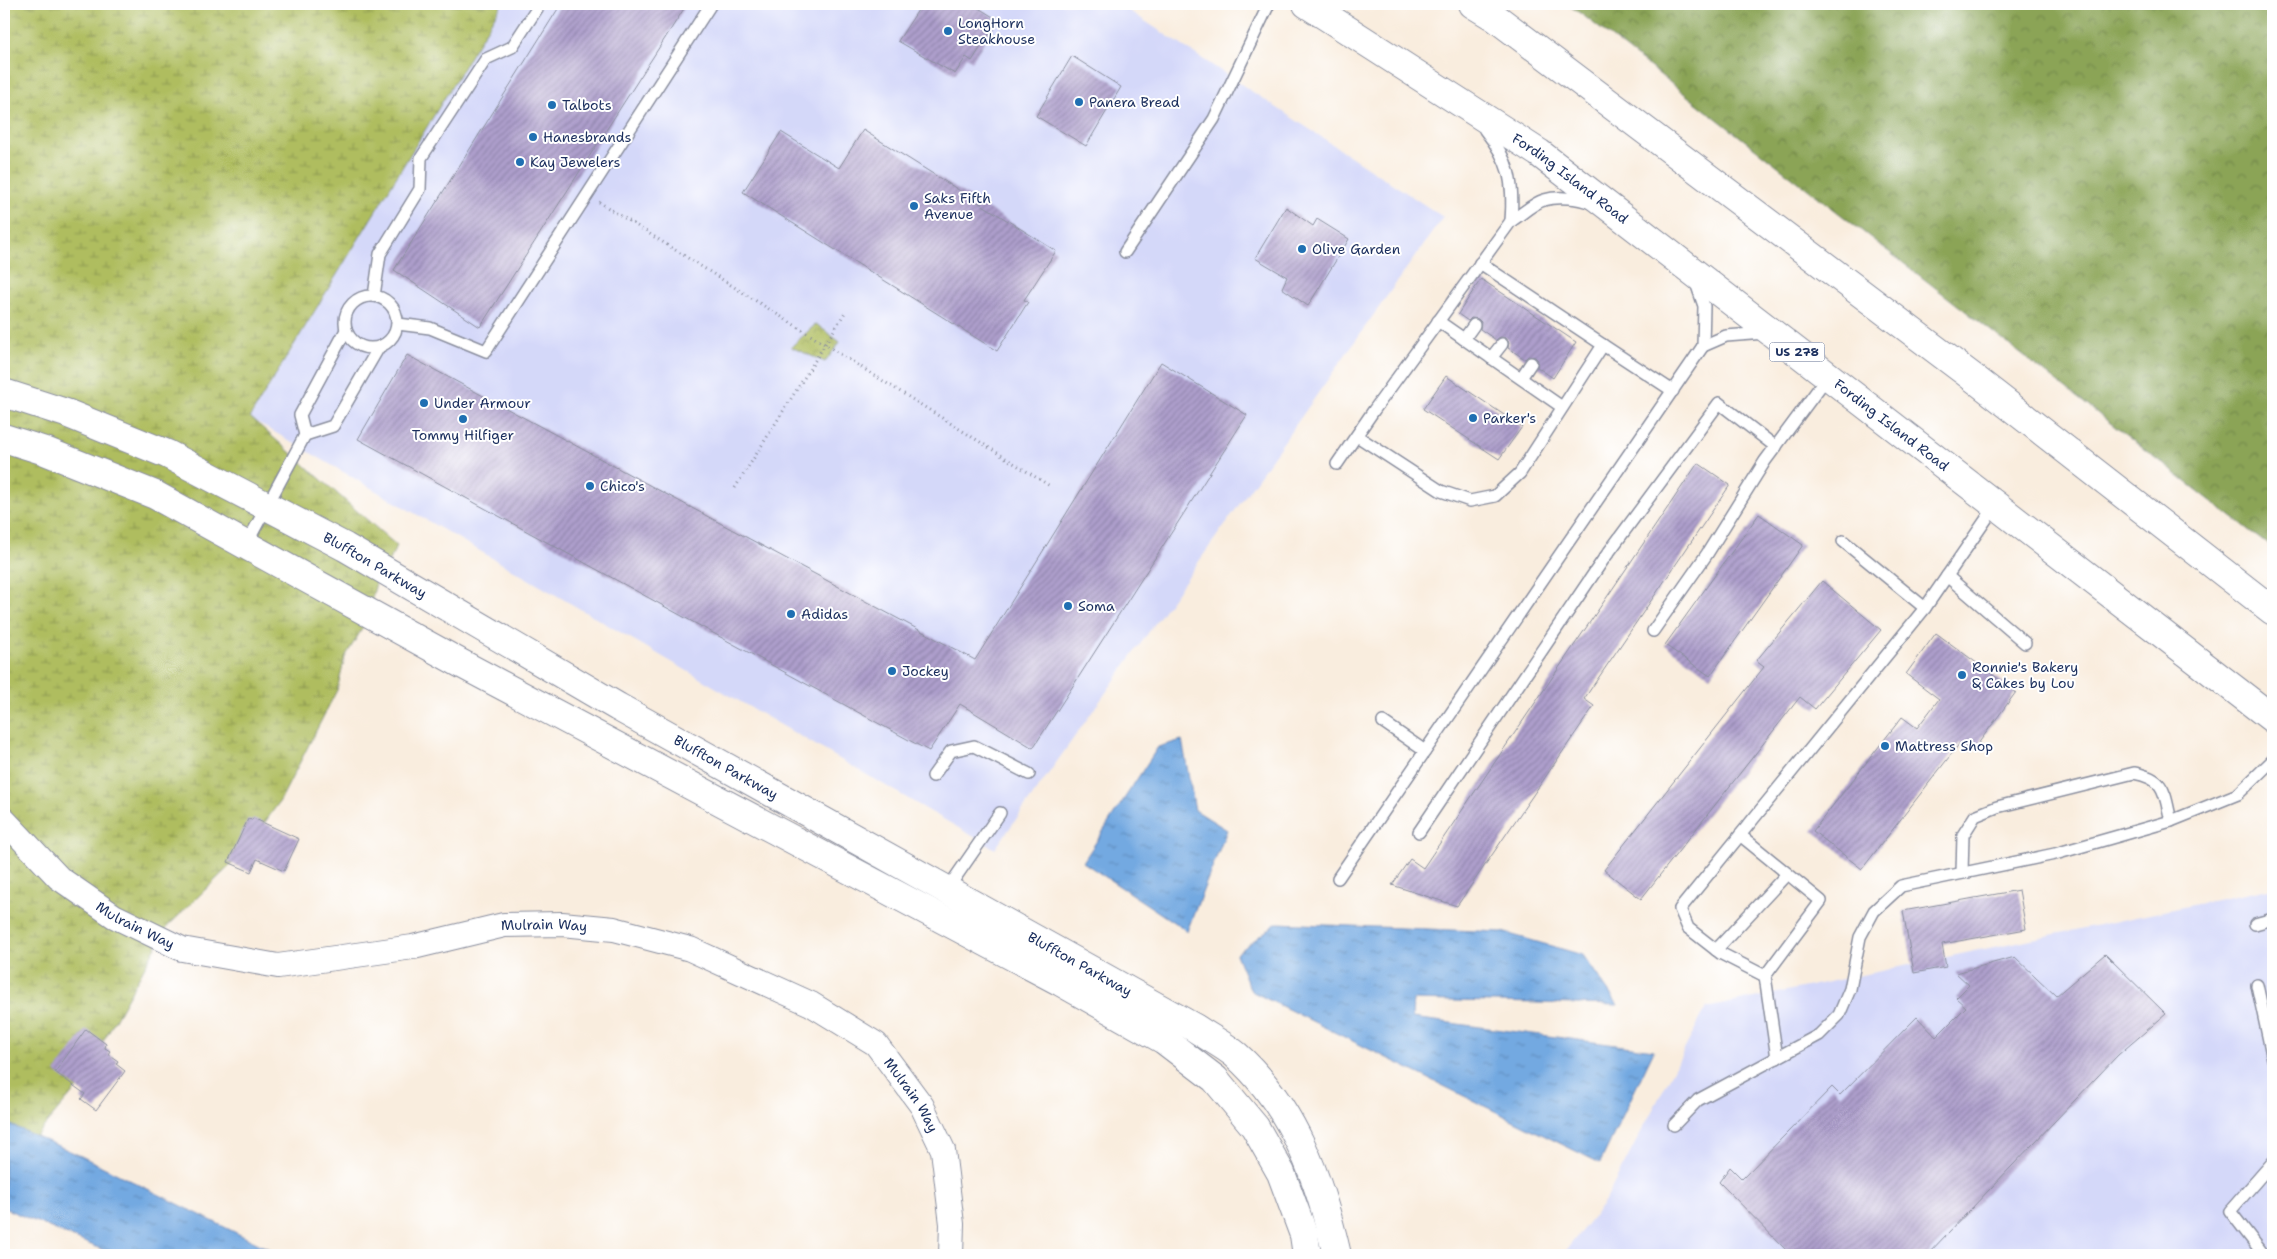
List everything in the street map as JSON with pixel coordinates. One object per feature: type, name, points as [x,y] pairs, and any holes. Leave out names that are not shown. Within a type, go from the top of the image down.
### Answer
[{"type":"main road","name":"Fording Island Road","points":[[1307,4],[1539,153],[2273,718]]},
{"type":"main road","points":[[1473,4],[1496,18],[1975,379],[2273,611]]},
{"type":"main road","name":"Bluffton Parkway","points":[[4,393],[66,412],[167,454],[345,547],[618,706],[946,891],[1195,1028],[1235,1054],[1265,1084],[1294,1128],[1326,1205],[1337,1255]]},
{"type":"main road","name":"Bluffton Parkway","points":[[4,438],[45,451],[154,495],[460,664],[1061,982],[1164,1040],[1215,1078],[1255,1127],[1280,1173],[1304,1235],[1307,1255]]},
{"type":"main road","points":[[2227,683],[2273,710]]},
{"type":"street","name":"Mulrain Way","points":[[4,820],[59,878],[114,916],[182,949],[278,966],[413,947],[504,925],[562,924],[614,929],[690,949],[802,1000],[876,1044],[922,1106],[943,1150],[952,1224],[950,1255]]},
{"type":"lane","points":[[374,296],[380,254],[420,188],[421,158],[486,59],[512,47],[540,4]]},
{"type":"lane","points":[[398,324],[430,328],[486,351],[711,4]]},
{"type":"lane","points":[[1125,252],[1214,119],[1269,4]]},
{"type":"lane","points":[[1466,106],[1500,148],[1510,174],[1513,195],[1511,221]]},
{"type":"lane","points":[[1337,464],[1511,221],[1543,200],[1562,199],[1584,201],[1621,216]]},
{"type":"lane","points":[[1480,263],[1673,391]]},
{"type":"lane","points":[[1338,878],[1703,346],[1704,306],[1692,271]]},
{"type":"lane","points":[[1498,290],[1505,280]]},
{"type":"lane","points":[[374,296],[384,299],[392,305],[397,314],[398,324],[395,334],[389,342],[380,347],[369,349],[359,346],[351,339],[346,330],[345,320],[351,306],[364,297],[374,296]]},
{"type":"lane","points":[[1526,309],[1533,298]]},
{"type":"lane","points":[[1555,328],[1562,317]]},
{"type":"lane","points":[[1438,321],[1562,407]]},
{"type":"lane","points":[[1464,339],[1474,325]]},
{"type":"lane","points":[[246,545],[305,435],[300,414],[346,330]]},
{"type":"lane","points":[[1703,346],[1726,336],[1773,334]]},
{"type":"lane","points":[[1492,358],[1502,344]]},
{"type":"lane","points":[[1357,436],[1442,491],[1470,501],[1495,496],[1520,473],[1603,345]]},
{"type":"lane","points":[[305,435],[333,426],[380,347]]},
{"type":"lane","points":[[1521,378],[1531,363]]},
{"type":"lane","points":[[1653,631],[1707,554],[1776,447],[1828,376]]},
{"type":"lane","points":[[1420,832],[1603,560],[1719,403],[1776,447]]},
{"type":"lane","points":[[1765,976],[1716,950],[1688,928],[1680,909],[1925,608],[1996,505]]},
{"type":"lane","points":[[1843,541],[1925,608]]},
{"type":"lane","points":[[1947,576],[2025,643]]},
{"type":"lane","points":[[1384,722],[1425,751]]},
{"type":"lane","points":[[933,776],[951,751],[974,746],[1029,774]]},
{"type":"lane","points":[[1674,1125],[1698,1100],[1819,1035],[1839,1015],[1850,989],[1860,937],[1874,911],[1901,886],[2055,854],[2171,821],[2238,794],[2273,760]]},
{"type":"lane","points":[[1962,873],[1963,835],[1975,816],[1997,807],[2134,773],[2150,776],[2163,789],[2171,821]]},
{"type":"lane","points":[[946,891],[1000,813]]},
{"type":"lane","points":[[1740,835],[1820,901],[1765,976],[1777,1058]]},
{"type":"lane","points":[[1716,950],[1787,874]]},
{"type":"lane","points":[[2255,924],[2273,919]]},
{"type":"lane","points":[[2257,985],[2273,1059]]},
{"type":"lane","points":[[2264,1255],[2230,1211],[2273,1162]]},
{"type":"path","points":[[588,195],[1050,486]]},
{"type":"path","points":[[735,488],[846,311]]},
{"type":"shaded area","points":[[502,4],[1119,4],[1443,217],[995,849],[250,418]]},
{"type":"shaded area","points":[[2273,888],[2273,1255],[1562,1255],[1604,1203],[1706,1008]]},
{"type":"green space","points":[[4,4],[502,4],[250,417],[397,546],[376,583],[365,624],[345,657],[337,690],[280,801],[243,853],[167,927],[77,1088],[4,1173]]},
{"type":"green space","points":[[1567,4],[2273,4],[2273,549],[1584,16]]},
{"type":"green space","points":[[816,324],[840,342],[825,362],[791,347]]},
{"type":"water","points":[[1182,740],[1195,810],[1227,830],[1187,931],[1083,862],[1158,747]]},
{"type":"water","points":[[1277,923],[1502,932],[1583,955],[1618,1005],[1413,1000],[1412,1018],[1654,1050],[1600,1163],[1251,991],[1236,954]]},
{"type":"water","points":[[4,1122],[81,1156],[281,1255],[115,1255],[4,1208]]},
{"type":"building","points":[[561,4],[687,4],[480,327],[394,270]]},
{"type":"building","name":"LongHorn Steakhouse","points":[[922,4],[972,4],[998,20],[972,61],[966,57],[955,74],[898,41]]},
{"type":"building","name":"Panera Bread","points":[[1072,56],[1121,87],[1086,146],[1036,116]]},
{"type":"building","points":[[863,130],[1056,251],[1024,300],[1028,302],[997,351],[743,192],[781,132],[839,168]]},
{"type":"building","name":"Olive Garden","points":[[1286,207],[1313,226],[1317,219],[1349,239],[1308,306],[1282,288],[1287,277],[1255,258]]},
{"type":"building","name":"Parker's","points":[[1481,279],[1576,342],[1553,378],[1537,367],[1538,360],[1535,357],[1528,356],[1525,359],[1508,348],[1509,342],[1506,338],[1500,337],[1496,340],[1480,329],[1481,322],[1478,319],[1471,318],[1468,321],[1458,314]]},
{"type":"building","points":[[407,355],[975,660],[1161,362],[1247,415],[1033,748],[960,704],[929,751],[358,439]]},
{"type":"building","name":"Parker's","points":[[1446,376],[1522,427],[1499,459],[1423,409]]},
{"type":"building","points":[[1698,463],[1730,485],[1584,699],[1594,706],[1457,906],[1392,885],[1410,859],[1423,868]]},
{"type":"building","points":[[1759,514],[1803,545],[1710,676],[1665,645]]},
{"type":"building","points":[[1822,581],[1881,630],[1815,709],[1800,697],[1641,899],[1604,870],[1764,667],[1756,661]]},
{"type":"building","points":[[1936,633],[2016,692],[1972,752],[1960,743],[1862,869],[1813,831],[1902,717],[1917,728],[1939,699],[1906,674]]},
{"type":"building","points":[[253,818],[299,839],[284,871],[257,859],[251,872],[228,862],[248,819],[252,820]]},
{"type":"building","points":[[2019,890],[2026,929],[1942,944],[1946,967],[1914,973],[1903,911]]},
{"type":"building","points":[[2105,954],[2166,1014],[2118,1055],[1927,1255],[1791,1255],[1719,1182],[1730,1167],[1742,1179],[1832,1087],[1840,1095],[1917,1017],[1936,1037],[1966,1007],[1956,998],[1969,985],[1956,973],[2015,957],[2056,996]]},
{"type":"building","points":[[86,1029],[106,1044],[105,1048],[110,1051],[108,1054],[118,1061],[116,1064],[125,1071],[96,1110],[81,1099],[85,1094],[55,1072]]},
{"type":"place","name":"LongHorn Steakhouse","points":[[948,31]]},
{"type":"place","name":"Panera Bread","points":[[1079,102]]},
{"type":"place","name":"Talbots","points":[[552,105]]},
{"type":"place","name":"Hanesbrands","points":[[533,137]]},
{"type":"place","name":"Kay Jewelers","points":[[520,162]]},
{"type":"place","name":"Saks Fifth Avenue","points":[[914,206]]},
{"type":"place","name":"Olive Garden","points":[[1302,249]]},
{"type":"place","name":"Under Armour","points":[[424,403]]},
{"type":"place","name":"Parker's","points":[[1473,418]]},
{"type":"place","name":"Tommy Hilfiger","points":[[463,419]]},
{"type":"place","name":"Chico's","points":[[590,486]]},
{"type":"place","name":"Soma","points":[[1068,606]]},
{"type":"place","name":"Adidas","points":[[791,614]]},
{"type":"place","name":"Jockey","points":[[892,671]]},
{"type":"place","name":"Ronnie's Bakery & Cakes by Lou","points":[[1962,675]]},
{"type":"place","name":"Mattress Shop","points":[[1885,746]]}]
